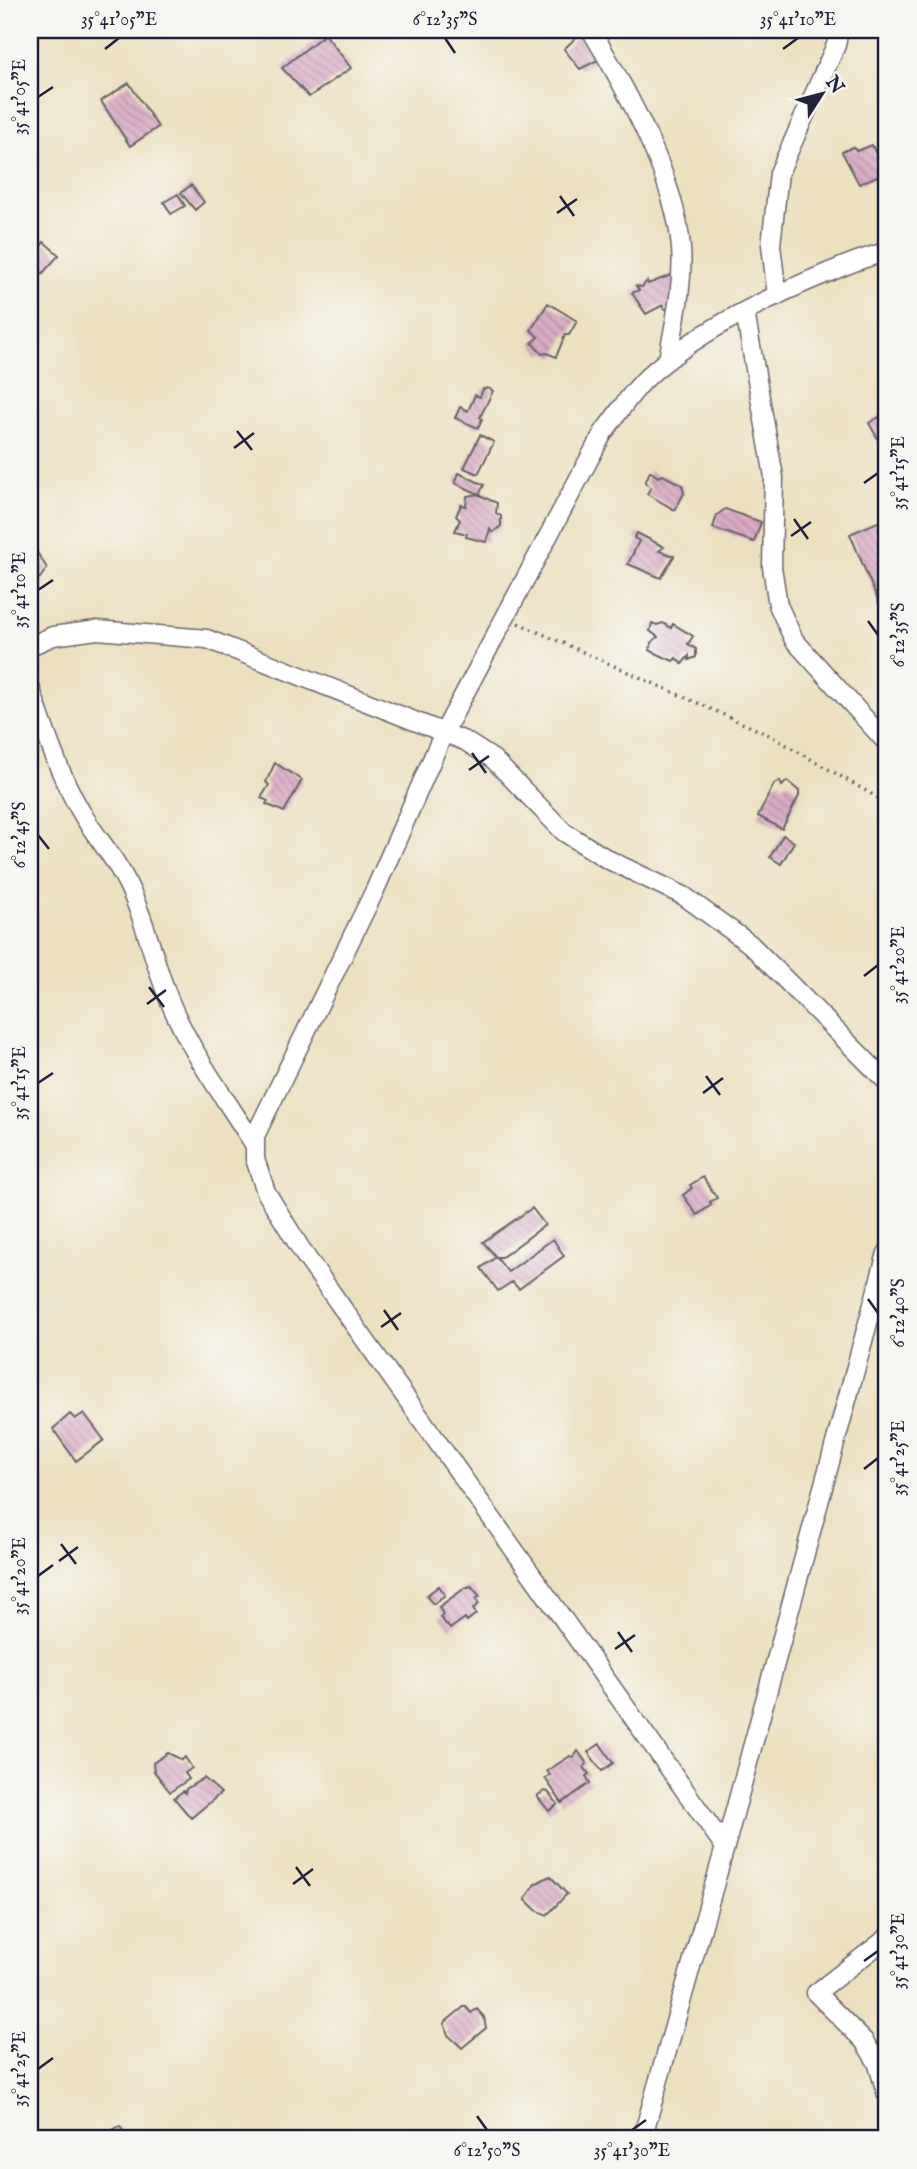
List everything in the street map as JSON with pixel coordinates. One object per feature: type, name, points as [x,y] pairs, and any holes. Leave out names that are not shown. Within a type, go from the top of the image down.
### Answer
[{"type":"street","points":[[591,30],[615,71],[670,190],[681,248],[678,298],[668,360]]},
{"type":"street","points":[[777,296],[771,245],[779,173],[836,45],[839,30]]},
{"type":"street","points":[[725,1847],[304,1254],[266,1192],[255,1159],[254,1144],[268,1106],[375,890],[444,732],[603,433],[653,371],[691,344],[777,296],[862,258],[887,252]]},
{"type":"street","points":[[745,312],[774,477],[772,567],[778,605],[794,640],[887,743]]},
{"type":"street","points":[[30,646],[53,636],[97,630],[207,639],[465,741],[493,759],[564,832],[607,859],[684,896],[750,944],[887,1082]]},
{"type":"street","points":[[30,687],[64,779],[136,901],[168,997],[184,1034],[209,1078],[254,1144]]},
{"type":"street","points":[[642,2139],[725,1847],[887,1252]]},
{"type":"street","points":[[887,1938],[816,1993],[871,2050],[887,2095]]},
{"type":"path","points":[[504,617],[769,735],[887,803]]},
{"type":"building","points":[[584,30],[602,58],[580,69],[564,49]]},
{"type":"building","points":[[325,34],[351,68],[309,97],[282,68]]},
{"type":"building","points":[[129,83],[158,127],[130,146],[101,101]]},
{"type":"building","points":[[872,145],[884,173],[859,184],[842,152],[853,147],[857,151]]},
{"type":"building","points":[[191,185],[204,202],[195,210],[181,193]]},
{"type":"building","points":[[178,194],[185,206],[171,214],[164,202]]},
{"type":"building","points":[[30,239],[40,247],[44,242],[59,255],[35,282],[30,278]]},
{"type":"building","points":[[674,274],[671,308],[664,309],[663,305],[646,314],[632,293],[639,290],[636,286],[642,287],[647,281],[648,284]]},
{"type":"building","points":[[548,303],[577,321],[569,335],[565,335],[556,357],[542,354],[532,343],[538,337],[531,330]]},
{"type":"building","points":[[483,389],[493,391],[480,417],[482,419],[478,428],[455,418],[460,407],[468,411],[475,395],[480,397]]},
{"type":"building","points":[[879,417],[887,419],[887,455],[869,423]]},
{"type":"building","points":[[480,435],[494,442],[478,474],[464,468]]},
{"type":"building","points":[[650,471],[658,477],[663,475],[682,485],[684,493],[675,510],[647,494],[651,487],[645,483]]},
{"type":"building","points":[[459,473],[484,485],[479,495],[497,503],[496,513],[501,516],[501,526],[492,533],[490,529],[486,542],[455,531],[460,520],[456,516],[461,505],[466,506],[467,496],[479,494],[455,483]]},
{"type":"building","points":[[725,509],[761,522],[754,542],[713,528],[717,515]]},
{"type":"building","points":[[887,518],[887,606],[881,608],[850,534]]},
{"type":"building","points":[[637,533],[664,547],[659,551],[674,556],[661,578],[628,564],[639,541],[634,538]]},
{"type":"building","points":[[31,548],[47,568],[40,578],[30,583]]},
{"type":"building","points":[[652,623],[663,623],[671,628],[673,624],[693,636],[688,644],[696,649],[696,657],[689,660],[689,656],[682,664],[676,658],[673,661],[649,650],[658,637],[650,631]]},
{"type":"building","points":[[275,763],[302,780],[284,812],[266,804],[268,801],[261,798],[269,785],[266,782]]},
{"type":"building","points":[[780,781],[782,786],[787,781],[799,791],[782,829],[758,816],[774,784]]},
{"type":"building","points":[[783,835],[794,842],[781,864],[770,857]]},
{"type":"building","points":[[703,1177],[717,1198],[697,1215],[683,1195],[692,1188],[690,1185]]},
{"type":"building","points":[[532,1208],[545,1225],[502,1257],[496,1257],[483,1242]]},
{"type":"building","points":[[553,1239],[564,1256],[519,1289],[512,1282],[498,1291],[481,1268],[496,1257],[508,1272]]},
{"type":"building","points":[[84,1413],[104,1440],[76,1461],[53,1429],[70,1414],[75,1419]]},
{"type":"building","points":[[439,1586],[445,1595],[433,1604],[426,1596]]},
{"type":"building","points":[[471,1586],[480,1596],[476,1599],[479,1604],[473,1609],[476,1614],[450,1629],[440,1617],[443,1614],[439,1607]]},
{"type":"building","points":[[600,1744],[613,1763],[602,1771],[588,1752]]},
{"type":"building","points":[[578,1751],[587,1764],[584,1767],[589,1774],[586,1776],[590,1783],[562,1803],[545,1778],[550,1775],[547,1771],[570,1756],[574,1757]]},
{"type":"building","points":[[168,1753],[182,1760],[185,1757],[192,1768],[185,1773],[189,1779],[170,1792],[154,1771],[153,1763]]},
{"type":"building","points":[[204,1778],[221,1793],[191,1818],[174,1798]]},
{"type":"building","points":[[544,1791],[558,1804],[549,1811],[537,1796]]},
{"type":"building","points":[[550,1876],[567,1894],[547,1915],[536,1910],[525,1899],[535,1884]]},
{"type":"building","points":[[465,2006],[471,2013],[477,2009],[484,2017],[486,2028],[462,2048],[448,2035],[444,2023]]},
{"type":"building","points":[[120,2126],[127,2139],[96,2139]]}]
